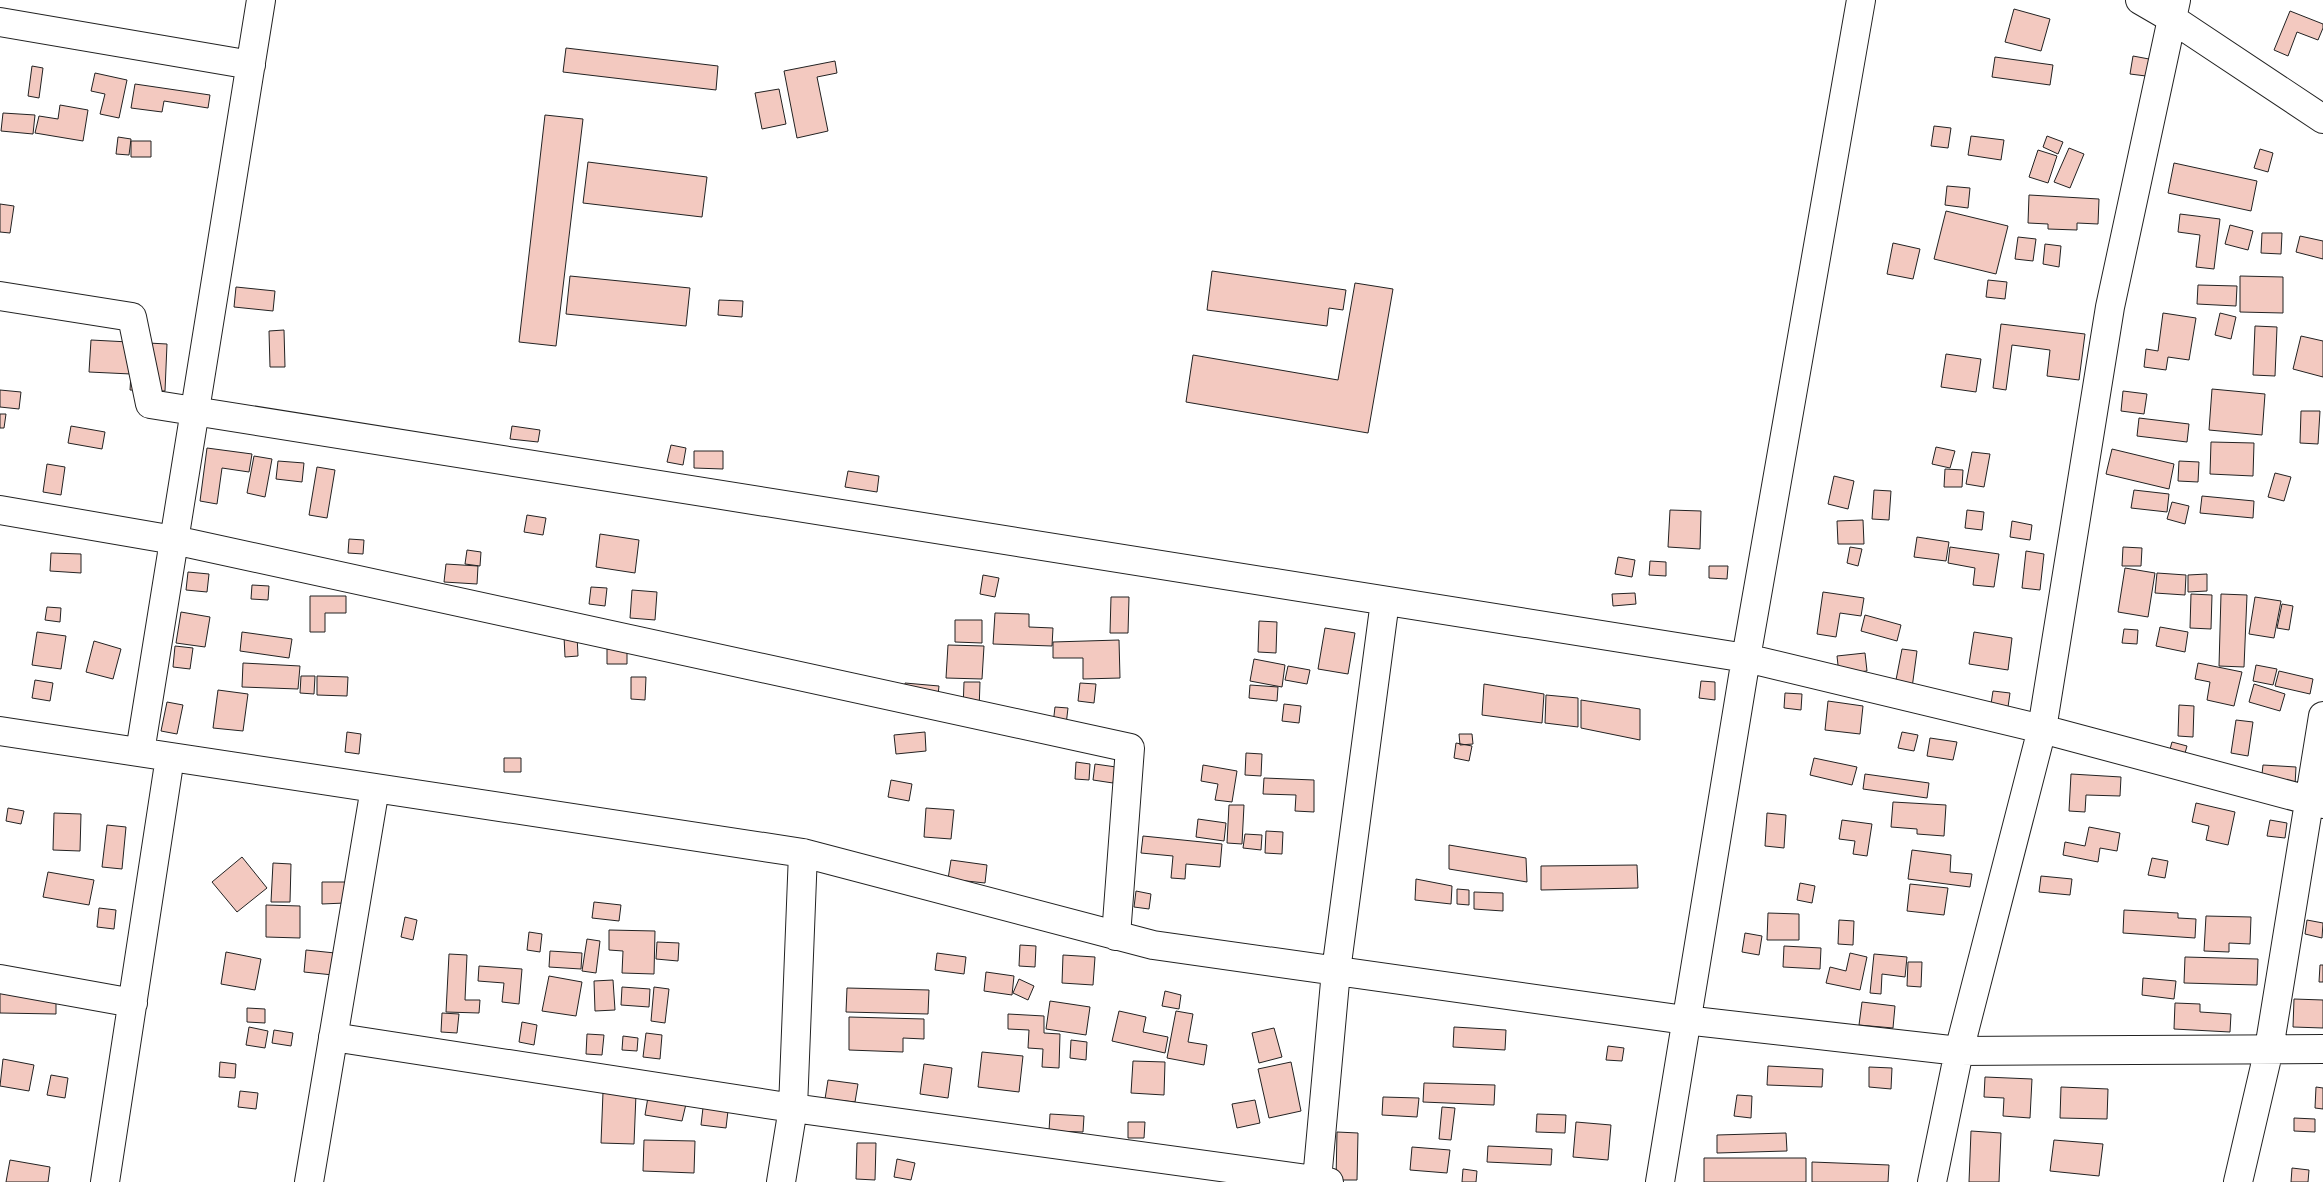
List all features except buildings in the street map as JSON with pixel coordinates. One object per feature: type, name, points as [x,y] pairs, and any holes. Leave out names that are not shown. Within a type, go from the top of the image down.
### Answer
[{"type":"street","points":[[140,752],[261,0]]},
{"type":"street","points":[[1660,1182],[1685,1020],[1746,658],[1861,0]]},
{"type":"street","points":[[2140,0],[2173,9],[2323,119]]},
{"type":"street","points":[[1932,1182],[1960,1051],[2042,729],[2110,307],[2173,9]]},
{"type":"street","points":[[0,22],[251,65]]},
{"type":"street","points":[[0,296],[132,316],[150,404],[1746,658],[2042,729],[2316,803]]},
{"type":"street","points":[[0,510],[174,540],[1130,748],[1116,936]]},
{"type":"street","points":[[333,1037],[793,1108],[1323,1181],[1336,971],[1385,601]]},
{"type":"street","points":[[2238,1182],[2269,1049],[2316,803],[2323,716]]},
{"type":"street","points":[[0,731],[803,853],[1153,945],[1685,1020],[1960,1051],[2323,1049]]},
{"type":"street","points":[[105,1182],[170,757]]},
{"type":"street","points":[[309,1182],[375,788]]},
{"type":"street","points":[[781,1182],[793,1108],[803,853]]},
{"type":"street","points":[[0,979],[133,1003]]}]
